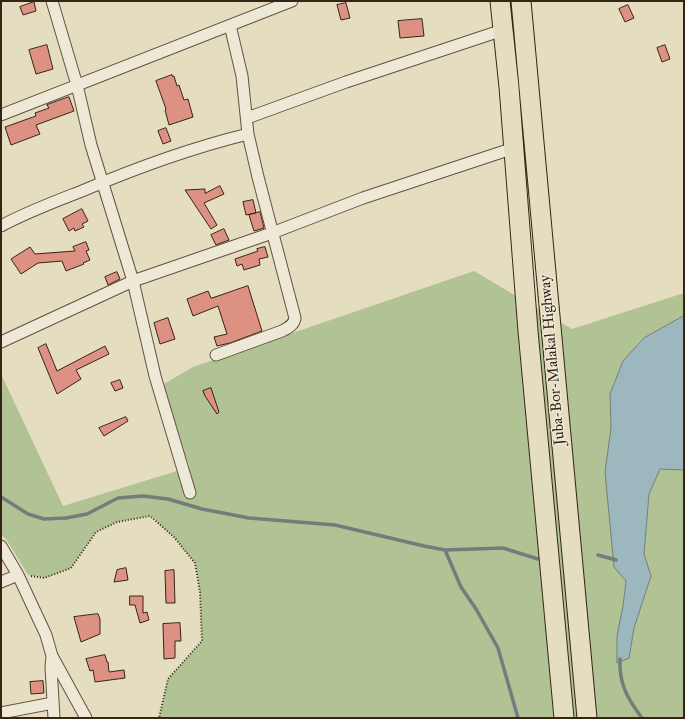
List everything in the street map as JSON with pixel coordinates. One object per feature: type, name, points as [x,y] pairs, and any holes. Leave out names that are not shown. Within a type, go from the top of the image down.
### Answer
[{"type":"highway","name":"Juba-Bor-Malakal Highway","points":[[500,1],[514,148],[528,331],[564,718]]},
{"type":"highway","name":"Juba-Bor-Malakal Highway","points":[[521,1],[587,718]]},
{"type":"street","points":[[52,1],[77,84],[91,145],[133,281],[155,376],[190,493]]},
{"type":"street","points":[[1,115],[292,1]]},
{"type":"street","points":[[216,355],[282,331],[289,328],[294,323],[294,312],[272,233],[248,134],[242,76],[230,25]]},
{"type":"street","points":[[247,118],[346,82],[503,30]]},
{"type":"street","points":[[1,226],[18,216],[102,182],[178,154],[248,134]]},
{"type":"street","points":[[1,342],[133,281],[272,233],[363,198],[514,148]]},
{"type":"street","points":[[1,546],[23,575],[46,635],[52,656],[86,718]]},
{"type":"street","points":[[1,582],[23,575]]},
{"type":"street","points":[[52,656],[51,667],[54,718]]},
{"type":"street","points":[[1,713],[53,704]]},
{"type":"path","points":[[23,575],[44,578],[70,568],[96,532],[116,522],[150,516],[174,537],[195,563],[200,592],[202,641],[168,679],[159,718]]},
{"type":"green space","points":[[474,271],[572,329],[684,293],[684,316],[644,338],[623,361],[610,394],[611,428],[626,581],[623,606],[629,658],[634,628],[651,577],[644,554],[649,494],[660,469],[684,470],[684,718],[159,718],[168,679],[202,641],[200,592],[195,563],[174,537],[150,516],[117,522],[96,532],[71,568],[44,578],[28,575],[6,539],[1,535],[1,374],[63,506],[190,467],[157,388],[193,367]]},
{"type":"water","points":[[684,316],[684,470],[660,469],[649,494],[644,554],[651,576],[634,628],[629,658],[617,663],[617,636],[626,581],[614,567],[605,472],[611,428],[610,394],[623,361],[644,338]]},
{"type":"building","points":[[34,2],[36,11],[23,15],[20,7]]},
{"type":"building","points":[[346,3],[350,18],[341,20],[337,5]]},
{"type":"building","points":[[628,5],[634,18],[625,22],[619,9]]},
{"type":"building","points":[[422,19],[424,36],[400,38],[398,21]]},
{"type":"building","points":[[47,45],[53,69],[36,74],[29,50]]},
{"type":"building","points":[[665,45],[670,59],[662,62],[657,48]]},
{"type":"building","points":[[172,75],[174,76],[177,86],[179,85],[184,100],[188,99],[193,117],[169,125],[166,109],[156,81]]},
{"type":"building","points":[[69,97],[74,111],[36,125],[40,134],[11,145],[5,127],[36,116],[35,113],[49,108],[47,105]]},
{"type":"building","points":[[166,128],[171,141],[163,144],[158,131]]},
{"type":"building","points":[[220,186],[224,194],[204,203],[217,225],[211,229],[185,190],[205,189],[205,193]]},
{"type":"building","points":[[253,200],[256,213],[246,215],[243,202]]},
{"type":"building","points":[[82,209],[88,221],[82,224],[84,227],[75,231],[74,228],[69,231],[63,219]]},
{"type":"building","points":[[260,212],[264,228],[254,231],[249,215]]},
{"type":"building","points":[[224,229],[229,240],[216,245],[211,235]]},
{"type":"building","points":[[86,242],[89,250],[86,251],[90,260],[66,271],[62,261],[38,263],[21,274],[11,259],[30,247],[35,254],[75,251],[73,247]]},
{"type":"building","points":[[265,247],[268,257],[259,259],[260,265],[244,270],[242,264],[237,266],[235,259]]},
{"type":"building","points":[[117,272],[120,279],[108,285],[105,277]]},
{"type":"building","points":[[248,286],[262,331],[230,343],[217,346],[214,337],[227,334],[218,306],[193,316],[187,299],[208,291],[211,298]]},
{"type":"building","points":[[168,318],[175,339],[160,344],[154,323]]},
{"type":"building","points":[[46,344],[57,371],[105,346],[109,354],[76,370],[81,379],[57,394],[38,348]]},
{"type":"building","points":[[120,380],[123,388],[115,391],[111,383]]},
{"type":"building","points":[[211,388],[219,412],[217,414],[203,391]]},
{"type":"building","points":[[126,417],[128,421],[104,436],[99,428]]},
{"type":"building","points":[[126,568],[128,580],[114,582],[117,570]]},
{"type":"building","points":[[174,570],[175,603],[166,603],[165,571]]},
{"type":"building","points":[[130,596],[143,596],[143,613],[147,612],[149,620],[140,623],[135,605],[130,605]]},
{"type":"building","points":[[98,614],[100,619],[100,634],[81,642],[74,617]]},
{"type":"building","points":[[180,623],[181,641],[175,641],[175,658],[164,659],[163,624]]},
{"type":"building","points":[[105,655],[108,662],[109,672],[124,670],[125,678],[95,682],[93,670],[90,671],[86,659]]},
{"type":"building","points":[[43,681],[44,693],[31,694],[30,682]]},
{"type":"waterway","points":[[1,497],[28,514],[44,519],[66,518],[87,514],[118,498],[143,496],[168,499],[202,509],[249,518],[335,525],[445,550],[503,548],[538,559]]},
{"type":"waterway","points":[[445,550],[461,587],[476,609],[498,648],[518,718]]},
{"type":"waterway","points":[[598,555],[616,560]]},
{"type":"waterway","points":[[620,659],[621,676],[625,690],[632,704],[642,718]]}]
